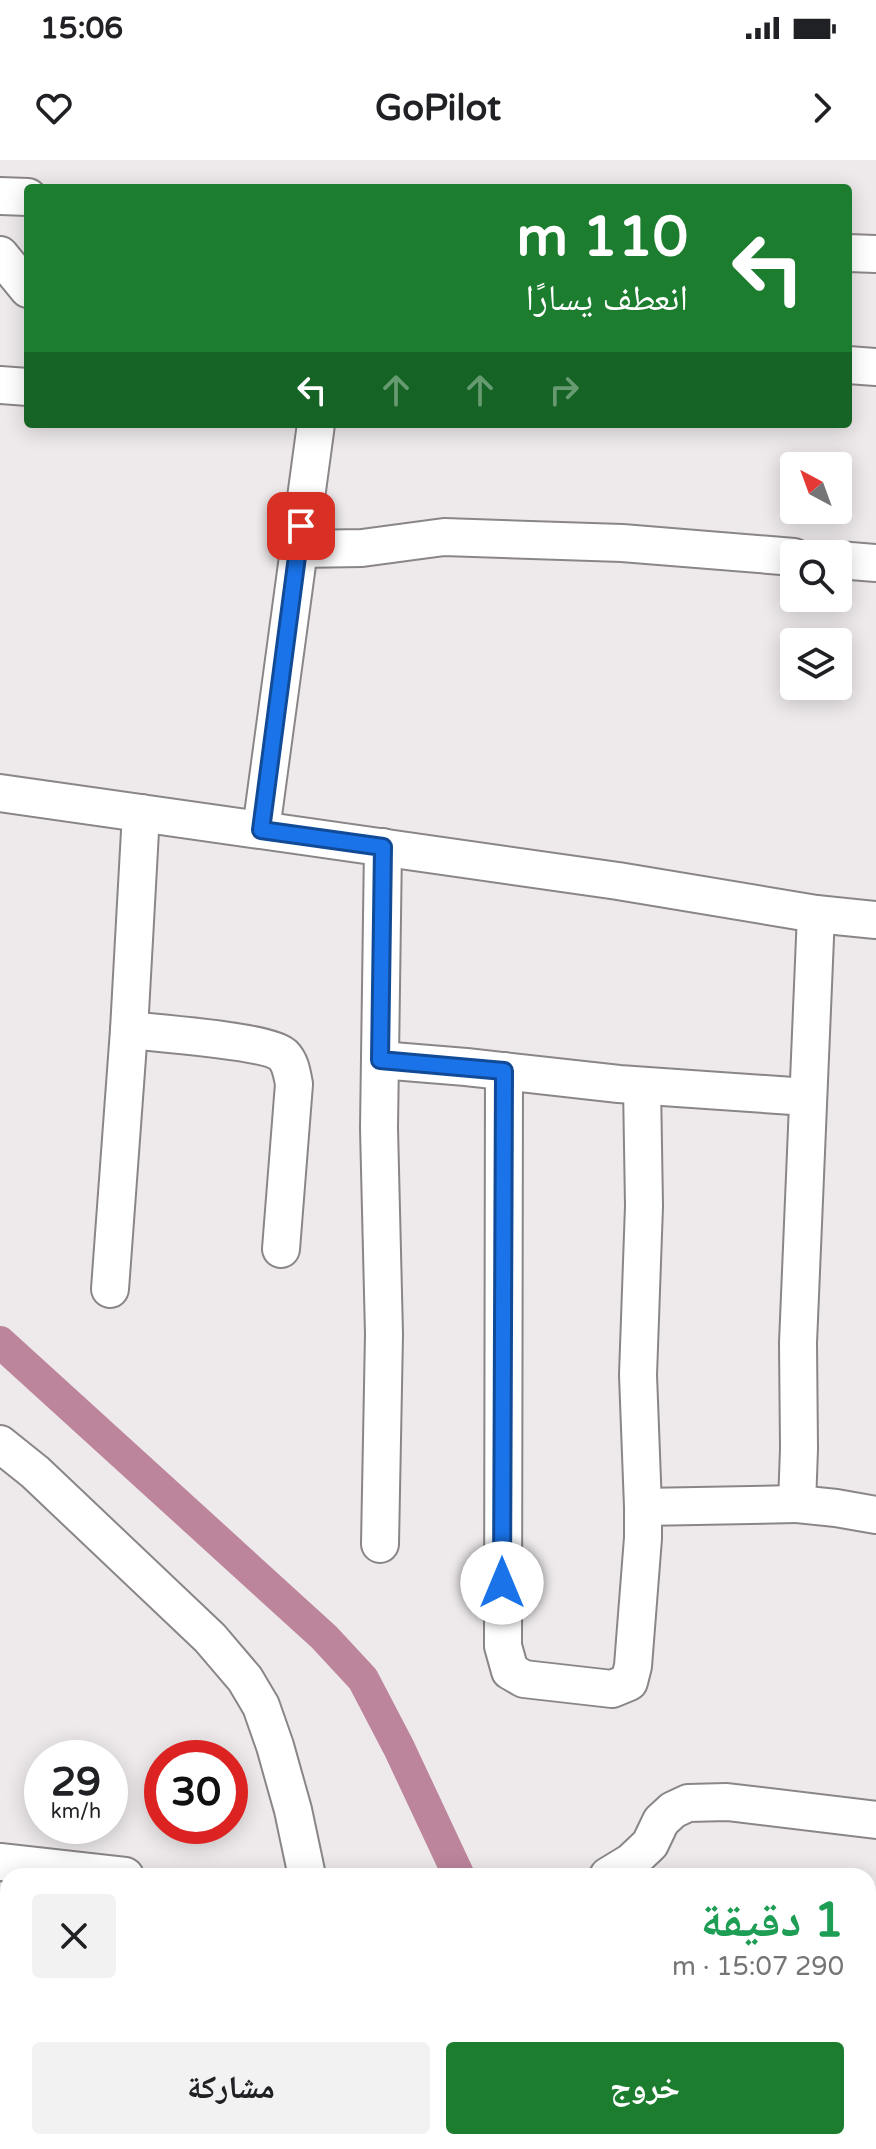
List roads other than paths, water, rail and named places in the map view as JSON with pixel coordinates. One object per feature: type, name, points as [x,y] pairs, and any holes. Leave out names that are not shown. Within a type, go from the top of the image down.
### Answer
[{"type":"street","points":[[0,196],[24,197]]},
{"type":"street","points":[[852,253],[876,254]]},
{"type":"street","points":[[0,255],[24,284]]},
{"type":"street","points":[[852,365],[876,367]]},
{"type":"street","points":[[0,385],[24,387]]},
{"type":"street","points":[[261,830],[315,428]]},
{"type":"street","points":[[298,549],[362,548],[444,537],[622,543],[780,556]]},
{"type":"street","points":[[852,561],[876,563]]},
{"type":"street","points":[[0,793],[618,881],[816,914],[876,920]]},
{"type":"street","points":[[110,1289],[141,813]]},
{"type":"street","points":[[380,1544],[384,1334],[379,1128],[383,847]]},
{"type":"street","points":[[797,1504],[798,1343],[816,914]]},
{"type":"street","points":[[129,1030],[201,1037],[273,1049],[284,1056],[291,1067],[294,1084],[281,1249]]},
{"type":"street","points":[[380,1060],[642,1086],[807,1097]]},
{"type":"street","points":[[504,1071],[503,1646],[510,1671],[524,1679],[612,1689],[629,1682],[633,1666],[643,1538],[638,1375],[644,1206],[642,1086]]},
{"type":"street","points":[[0,1444],[35,1472],[210,1638],[245,1679],[261,1706],[275,1746],[305,1868]]},
{"type":"street","points":[[643,1507],[797,1504],[876,1515]]},
{"type":"street","points":[[621,1868],[650,1844],[661,1821],[673,1810],[688,1803],[727,1802],[876,1820]]},
{"type":"street","points":[[0,1862],[54,1868]]},
{"type":"waterway","points":[[0,1342],[324,1637],[363,1679],[455,1868]]}]
